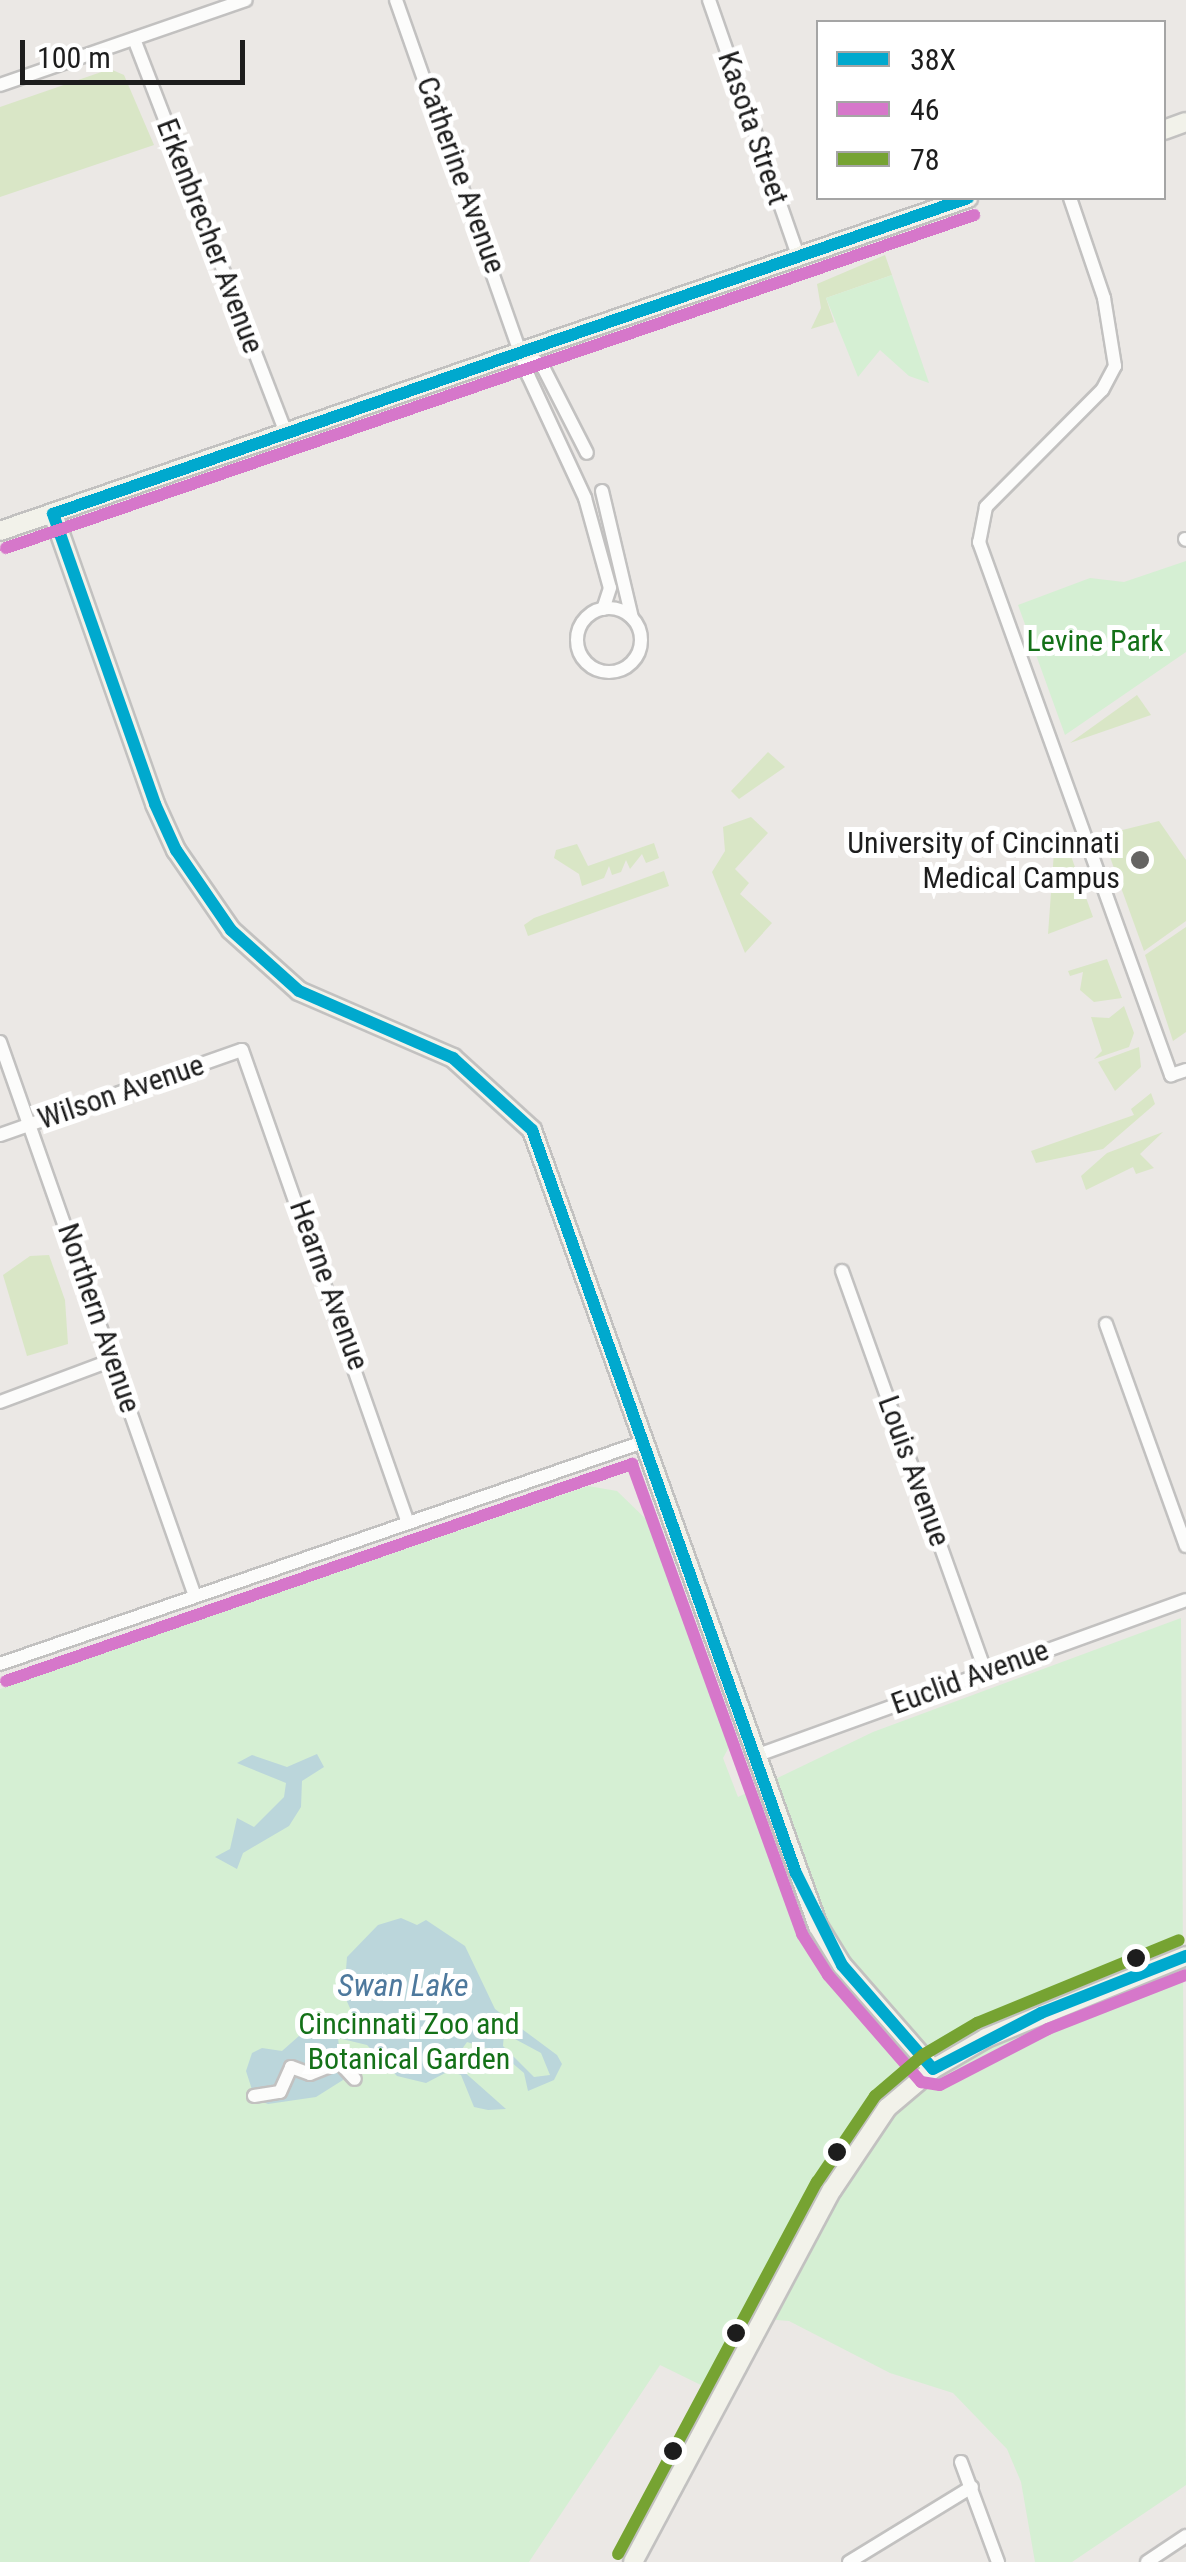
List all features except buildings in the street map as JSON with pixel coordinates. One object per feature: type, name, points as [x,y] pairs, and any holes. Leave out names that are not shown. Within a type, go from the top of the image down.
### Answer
[{"type":"street","points":[[0,85],[246,0]]},
{"type":"street","name":"Catherine Avenue","points":[[396,0],[524,351],[528,374],[561,437],[606,562],[610,588],[603,609],[584,619],[577,639],[583,660],[600,672],[622,670],[637,656],[640,636],[632,618],[602,491]]},
{"type":"street","name":"Kasota Street","points":[[709,0],[798,256]]},
{"type":"street","name":"Erkenbrecher Avenue","points":[[134,39],[286,433]]},
{"type":"street","points":[[0,531],[962,200]]},
{"type":"street","points":[[1071,200],[1104,298],[1115,366],[1102,390],[980,516],[979,542],[1170,1075],[1186,1070]]},
{"type":"street","name":"Catherine Avenue","points":[[524,351],[544,369],[587,454]]},
{"type":"street","points":[[53,514],[156,804],[183,862],[231,930],[288,982],[371,1027],[452,1058],[532,1130],[818,1926],[842,1965],[933,2069]]},
{"type":"street","points":[[603,609],[632,618]]},
{"type":"street","name":"Northern Avenue","points":[[0,1042],[115,1359],[195,1596]]},
{"type":"street","name":"Wilson Avenue","points":[[0,1135],[242,1050]]},
{"type":"street","name":"Hearne Avenue","points":[[242,1050],[408,1523]]},
{"type":"street","name":"Louis Avenue","points":[[842,1271],[986,1671]]},
{"type":"street","points":[[1106,1324],[1186,1546]]},
{"type":"street","points":[[0,1402],[115,1359]]},
{"type":"street","points":[[0,1664],[643,1442]]},
{"type":"street","name":"Euclid Avenue","points":[[755,1756],[1186,1600]]},
{"type":"street","points":[[633,2562],[856,2150],[888,2108],[933,2069],[1041,2013],[1186,1956]]},
{"type":"street","points":[[254,2096],[280,2092],[291,2067],[310,2074],[338,2062],[354,2078]]},
{"type":"street","points":[[961,2462],[998,2562]]},
{"type":"street","points":[[849,2562],[972,2487]]},
{"type":"street","points":[[1147,2562],[1186,2536]]},
{"type":"green space","points":[[110,69],[124,75],[154,145],[0,197],[0,107]]},
{"type":"green space","points":[[885,255],[892,275],[826,298],[834,322],[811,329],[821,308],[817,284]]},
{"type":"green space","points":[[892,275],[929,383],[909,376],[880,350],[858,377],[826,298]]},
{"type":"green space","name":"Levine Park","points":[[1186,561],[1186,652],[1065,735],[1018,605],[1090,578],[1124,582]]},
{"type":"green space","points":[[1137,695],[1151,715],[1070,743]]},
{"type":"green space","points":[[768,752],[785,767],[739,799],[731,791]]},
{"type":"green space","points":[[751,817],[768,833],[735,869],[749,883],[740,894],[772,923],[745,953],[712,872],[725,851],[723,827]]},
{"type":"green space","points":[[1159,821],[1186,860],[1186,921],[1144,951],[1102,835]]},
{"type":"green space","points":[[654,843],[659,858],[646,863],[642,854],[630,869],[626,860],[621,872],[612,875],[609,866],[604,878],[582,886],[579,874],[554,858],[556,850],[577,844],[588,866]]},
{"type":"green space","points":[[1054,852],[1071,856],[1093,917],[1048,934]]},
{"type":"green space","points":[[664,871],[669,886],[528,936],[524,925],[534,918]]},
{"type":"green space","points":[[1186,927],[1186,1032],[1173,1041],[1145,955]]},
{"type":"green space","points":[[1107,959],[1122,998],[1094,1002],[1080,990],[1083,972],[1070,976],[1068,971]]},
{"type":"green space","points":[[1124,1006],[1134,1033],[1129,1047],[1094,1059],[1102,1051],[1091,1017],[1109,1018]]},
{"type":"green space","points":[[1139,1047],[1141,1067],[1115,1091],[1098,1062]]},
{"type":"green space","points":[[1151,1093],[1155,1104],[1103,1149],[1036,1163],[1031,1151],[1134,1115],[1131,1109]]},
{"type":"green space","points":[[1163,1132],[1140,1154],[1154,1168],[1136,1174],[1133,1167],[1086,1190],[1081,1176],[1107,1153]]},
{"type":"green space","points":[[49,1255],[65,1300],[68,1344],[27,1356],[3,1275],[30,1256]]},
{"type":"green space","name":"Cincinnati Zoo and Botanical Garden","points":[[588,1486],[617,1491],[649,1522],[729,1747],[723,1758],[738,1797],[873,1732],[1181,1618],[1186,2485],[1072,2562],[1035,2562],[1021,2482],[1007,2449],[953,2393],[890,2373],[789,2321],[741,2317],[705,2387],[660,2365],[529,2562],[0,2562],[0,1689]]},
{"type":"water","points":[[317,1754],[324,1767],[302,1781],[301,1807],[289,1826],[243,1853],[237,1869],[215,1857],[230,1849],[237,1818],[254,1827],[284,1797],[286,1783],[237,1763],[252,1755],[287,1767]]},
{"type":"water","name":"Swan Lake","points":[[401,1918],[417,1925],[426,1920],[465,1946],[495,2009],[557,2055],[562,2064],[554,2080],[528,2091],[524,2073],[499,2052],[467,2042],[453,2062],[506,2109],[488,2110],[474,2107],[461,2075],[449,2071],[426,2083],[397,2076],[367,2045],[338,2038],[343,2080],[316,2097],[268,2104],[255,2099],[246,2071],[252,2053],[262,2048],[282,2051],[308,2028],[364,2039],[344,1995],[347,1957],[378,1925]],"holes":[[[504,2033],[541,2053],[550,2075],[534,2077],[503,2046]]]},
{"type":"transit line","name":"38X","points":[[962,200],[53,514],[155,804],[176,850],[231,930],[299,991],[453,1058],[532,1130],[796,1873],[842,1965],[933,2069],[1041,2013],[1186,1956]]},
{"type":"transit line","name":"46","points":[[6,548],[974,215]]},
{"type":"transit line","name":"46","points":[[6,1681],[632,1464],[802,1934],[828,1975],[921,2082],[940,2085],[1048,2029],[1186,1975]]},
{"type":"transit line","name":"78","points":[[618,2554],[817,2182],[875,2096],[923,2055],[977,2023],[1179,1940]]},
{"type":"place","name":"University of Cincinnati Medical Campus","points":[[1140,860]]}]
